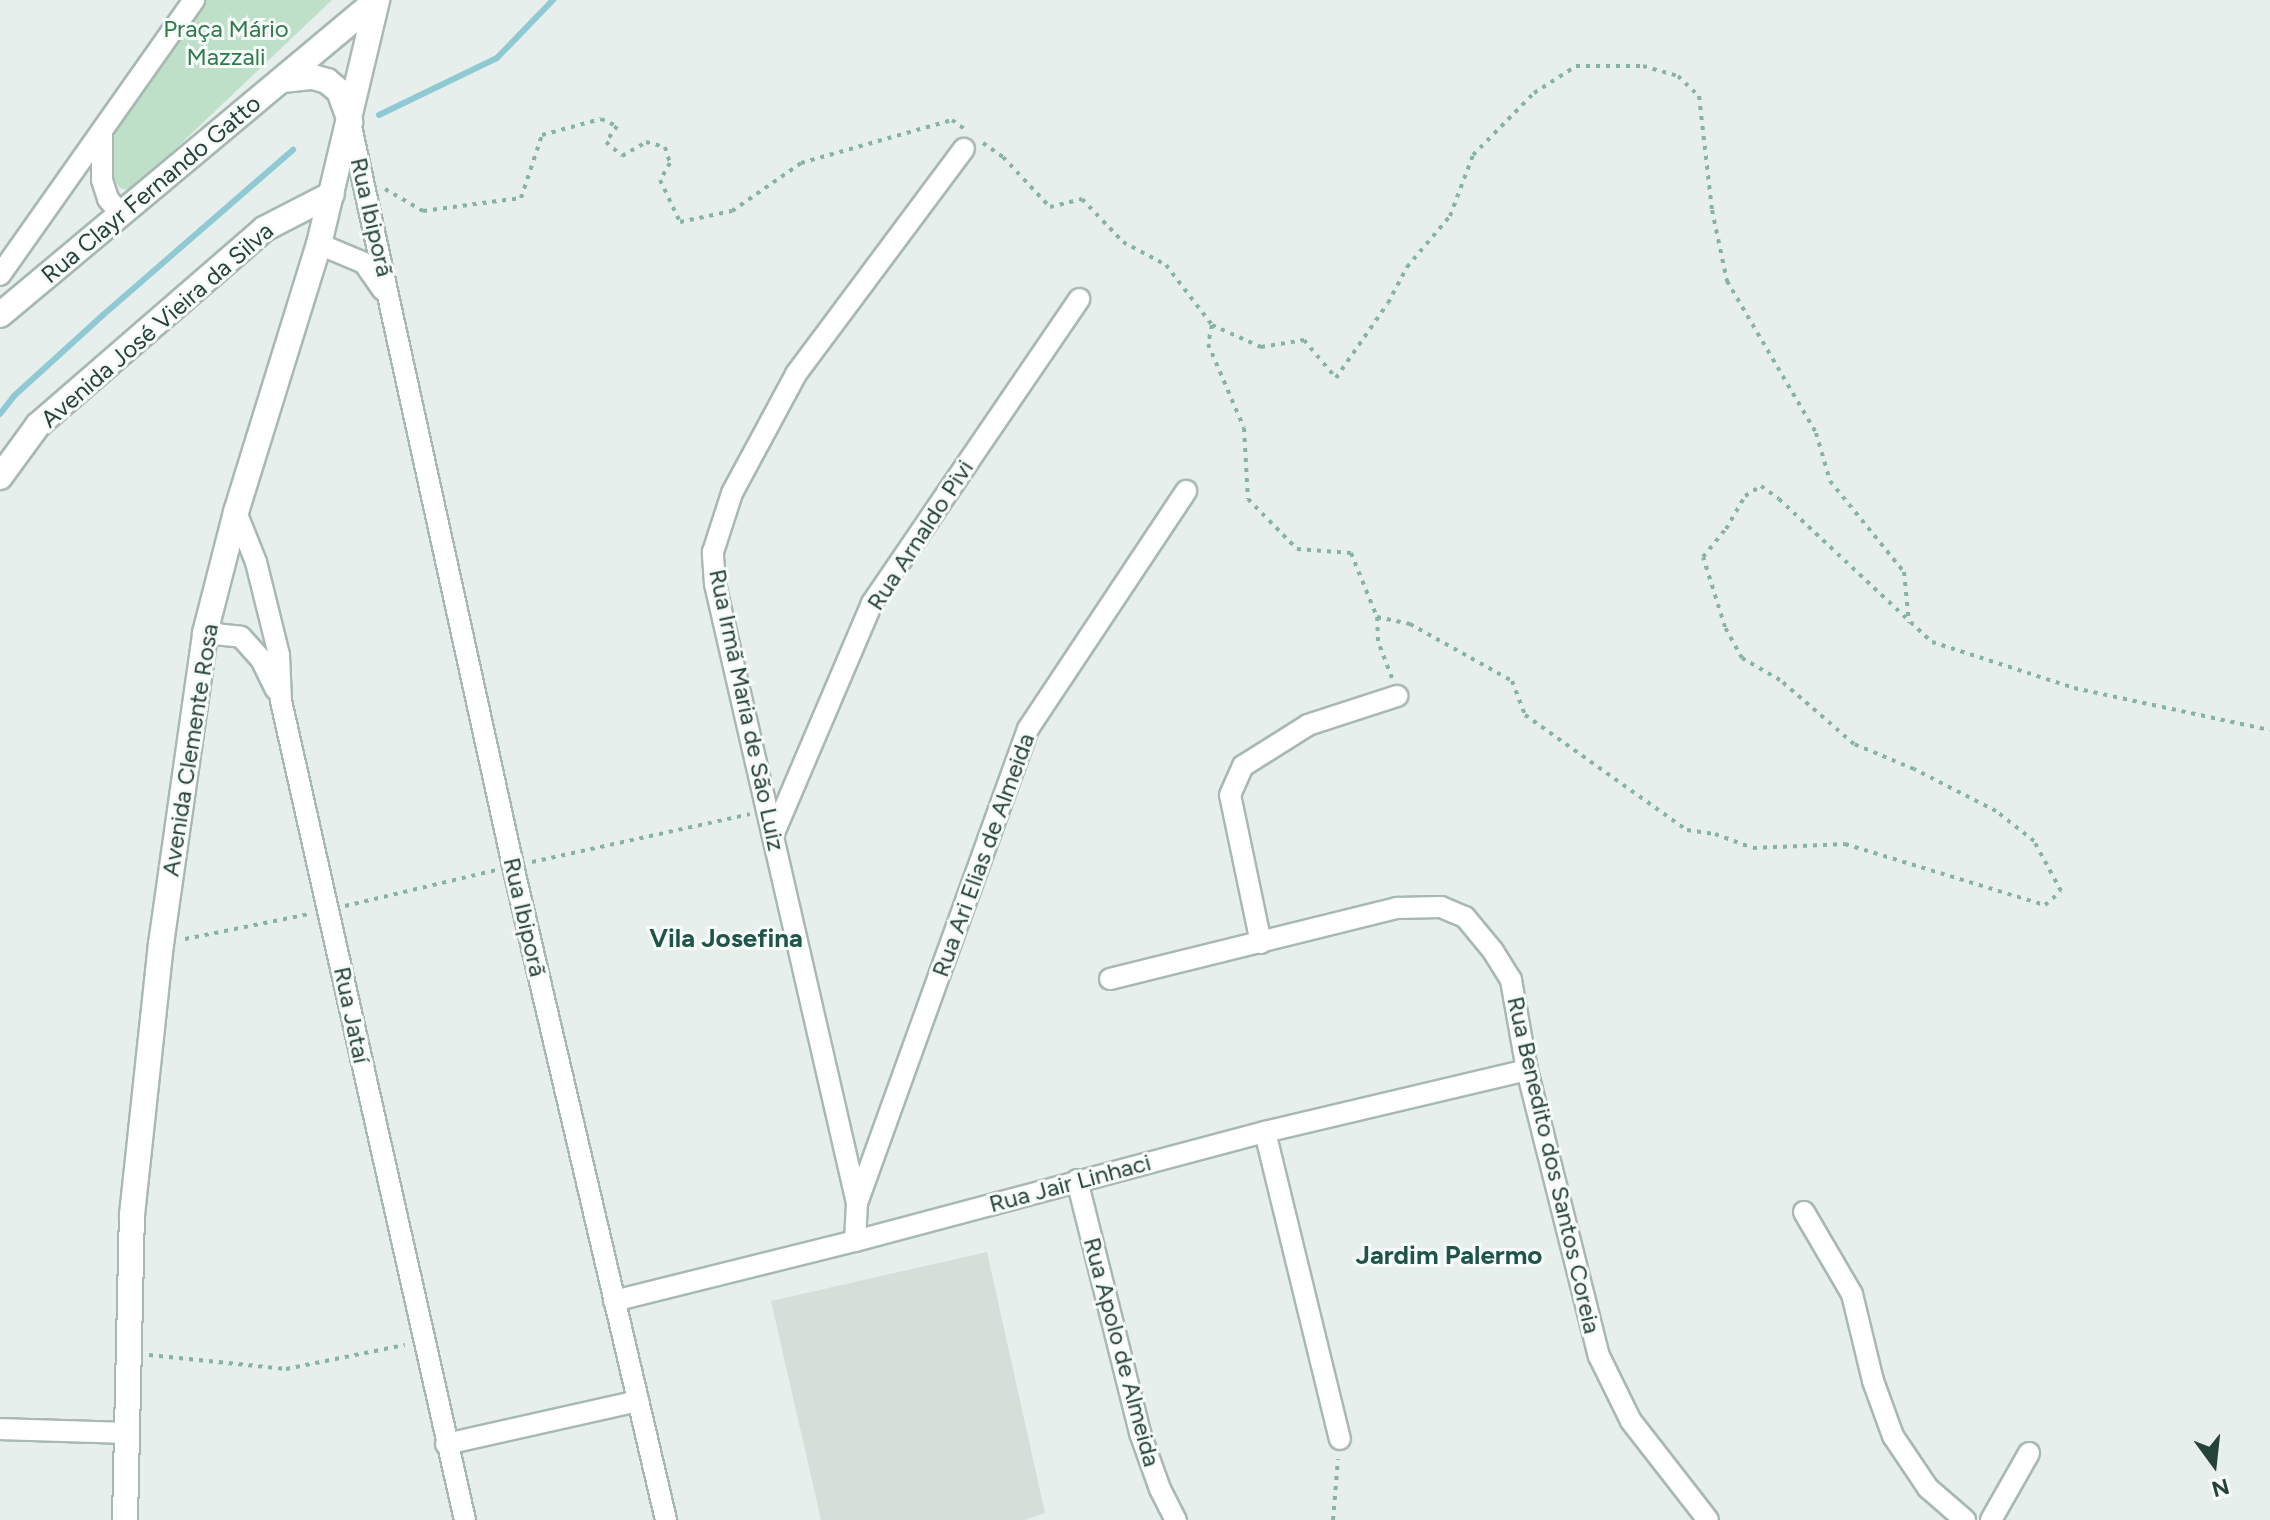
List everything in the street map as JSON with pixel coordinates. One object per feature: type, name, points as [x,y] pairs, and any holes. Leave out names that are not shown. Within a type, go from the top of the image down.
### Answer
[{"type":"main road","name":"Rua Clayr Fernando Gatto","points":[[0,315],[376,0]]},
{"type":"main road","name":"Avenida Clemente Rosa","points":[[125,1520],[132,1215],[161,944],[205,633],[236,512],[319,244],[350,122],[376,0]]},
{"type":"main road","points":[[283,80],[313,77],[327,81],[339,91],[350,122]]},
{"type":"main road","name":"Avenida José Vieira da Silva","points":[[0,477],[38,425],[252,239],[292,212],[332,194]]},
{"type":"street","name":"Rua Clayr Fernando Gatto","points":[[0,275],[194,0]]},
{"type":"street","name":"Rua Ibiporã","points":[[350,122],[513,866],[666,1520]]},
{"type":"street","points":[[102,131],[102,180],[108,199],[120,213]]},
{"type":"street","name":"Rua Irmã Maria de São Luiz","points":[[855,1241],[857,1203],[715,584],[713,552],[732,493],[796,374],[964,149]]},
{"type":"street","name":"Rua Ibiporã","points":[[319,244],[364,263],[377,278],[393,312]]},
{"type":"street","name":"Rua Arnaldo Pivi","points":[[774,833],[872,603],[1079,299]]},
{"type":"street","name":"Rua Ari Elias de Almeida","points":[[857,1203],[1028,729],[1186,491]]},
{"type":"street","name":"Rua Jataí","points":[[236,512],[256,562],[279,655],[281,701],[465,1520]]},
{"type":"street","points":[[205,633],[241,637],[261,659],[281,701]]},
{"type":"street","points":[[1261,943],[1230,795],[1243,766],[1308,725],[1397,696]]},
{"type":"street","name":"Rua Benedito dos Santos Coreia","points":[[1110,979],[1397,908],[1441,907],[1465,917],[1493,951],[1511,980],[1527,1070],[1599,1356],[1631,1421],[1708,1520]]},
{"type":"street","name":"Rua Jair Linhaci","points":[[614,1301],[855,1241],[1265,1132],[1527,1070]]},
{"type":"street","points":[[1265,1132],[1340,1439]]},
{"type":"street","name":"Rua Apolo de Almeida","points":[[1077,1180],[1140,1433],[1160,1489],[1176,1520]]},
{"type":"street","points":[[1804,1212],[1852,1294],[1873,1381],[1893,1436],[1928,1488],[1965,1520]]},
{"type":"street","points":[[446,1444],[638,1401]]},
{"type":"street","points":[[0,1429],[126,1433]]},
{"type":"street","points":[[1991,1520],[2029,1453]]},
{"type":"path","points":[[362,175],[423,211],[521,198],[542,135],[601,119],[617,126],[606,142],[622,156],[646,142],[665,147],[670,163],[660,180],[680,222],[732,211],[801,163],[952,120],[1003,157],[1050,207],[1082,199],[1123,242],[1166,265],[1212,325],[1261,347],[1304,340],[1336,378],[1388,303],[1407,267],[1450,216],[1473,155],[1534,93],[1576,66],[1643,66],[1678,76],[1699,96],[1712,210],[1727,281],[1816,433],[1830,481],[1904,572],[1909,623]]},
{"type":"path","points":[[1212,325],[1208,344],[1244,428],[1248,499],[1297,549],[1351,553],[1377,617],[1378,641],[1388,660],[1397,696]]},
{"type":"path","points":[[1377,617],[1410,624],[1512,681],[1525,715],[1687,830],[1715,834],[1753,848],[1845,844],[2045,905],[2061,891],[2034,841],[1996,811],[1914,769],[1854,744],[1780,680],[1742,658],[1725,627],[1703,557],[1726,529],[1745,496],[1761,486],[1779,499],[1932,642],[2074,688],[2270,730]]},
{"type":"path","points":[[161,944],[329,910],[768,810]]},
{"type":"path","points":[[129,1353],[286,1369],[423,1342]]},
{"type":"path","points":[[1333,1520],[1340,1439]]},
{"type":"shaded area","points":[[987,1252],[1045,1513],[1025,1520],[821,1520],[771,1301]]},
{"type":"green space","name":"Praça Mário Mazzali","points":[[206,0],[332,0],[131,191],[120,188],[101,160],[143,83]]},
{"type":"waterway","points":[[379,115],[497,58],[553,0]]},
{"type":"waterway","points":[[0,414],[14,396],[103,315],[293,150]]},
{"type":"district","name":"Vila Josefina","points":[[726,939]]},
{"type":"district","name":"Jardim Palermo","points":[[1449,1256]]}]
